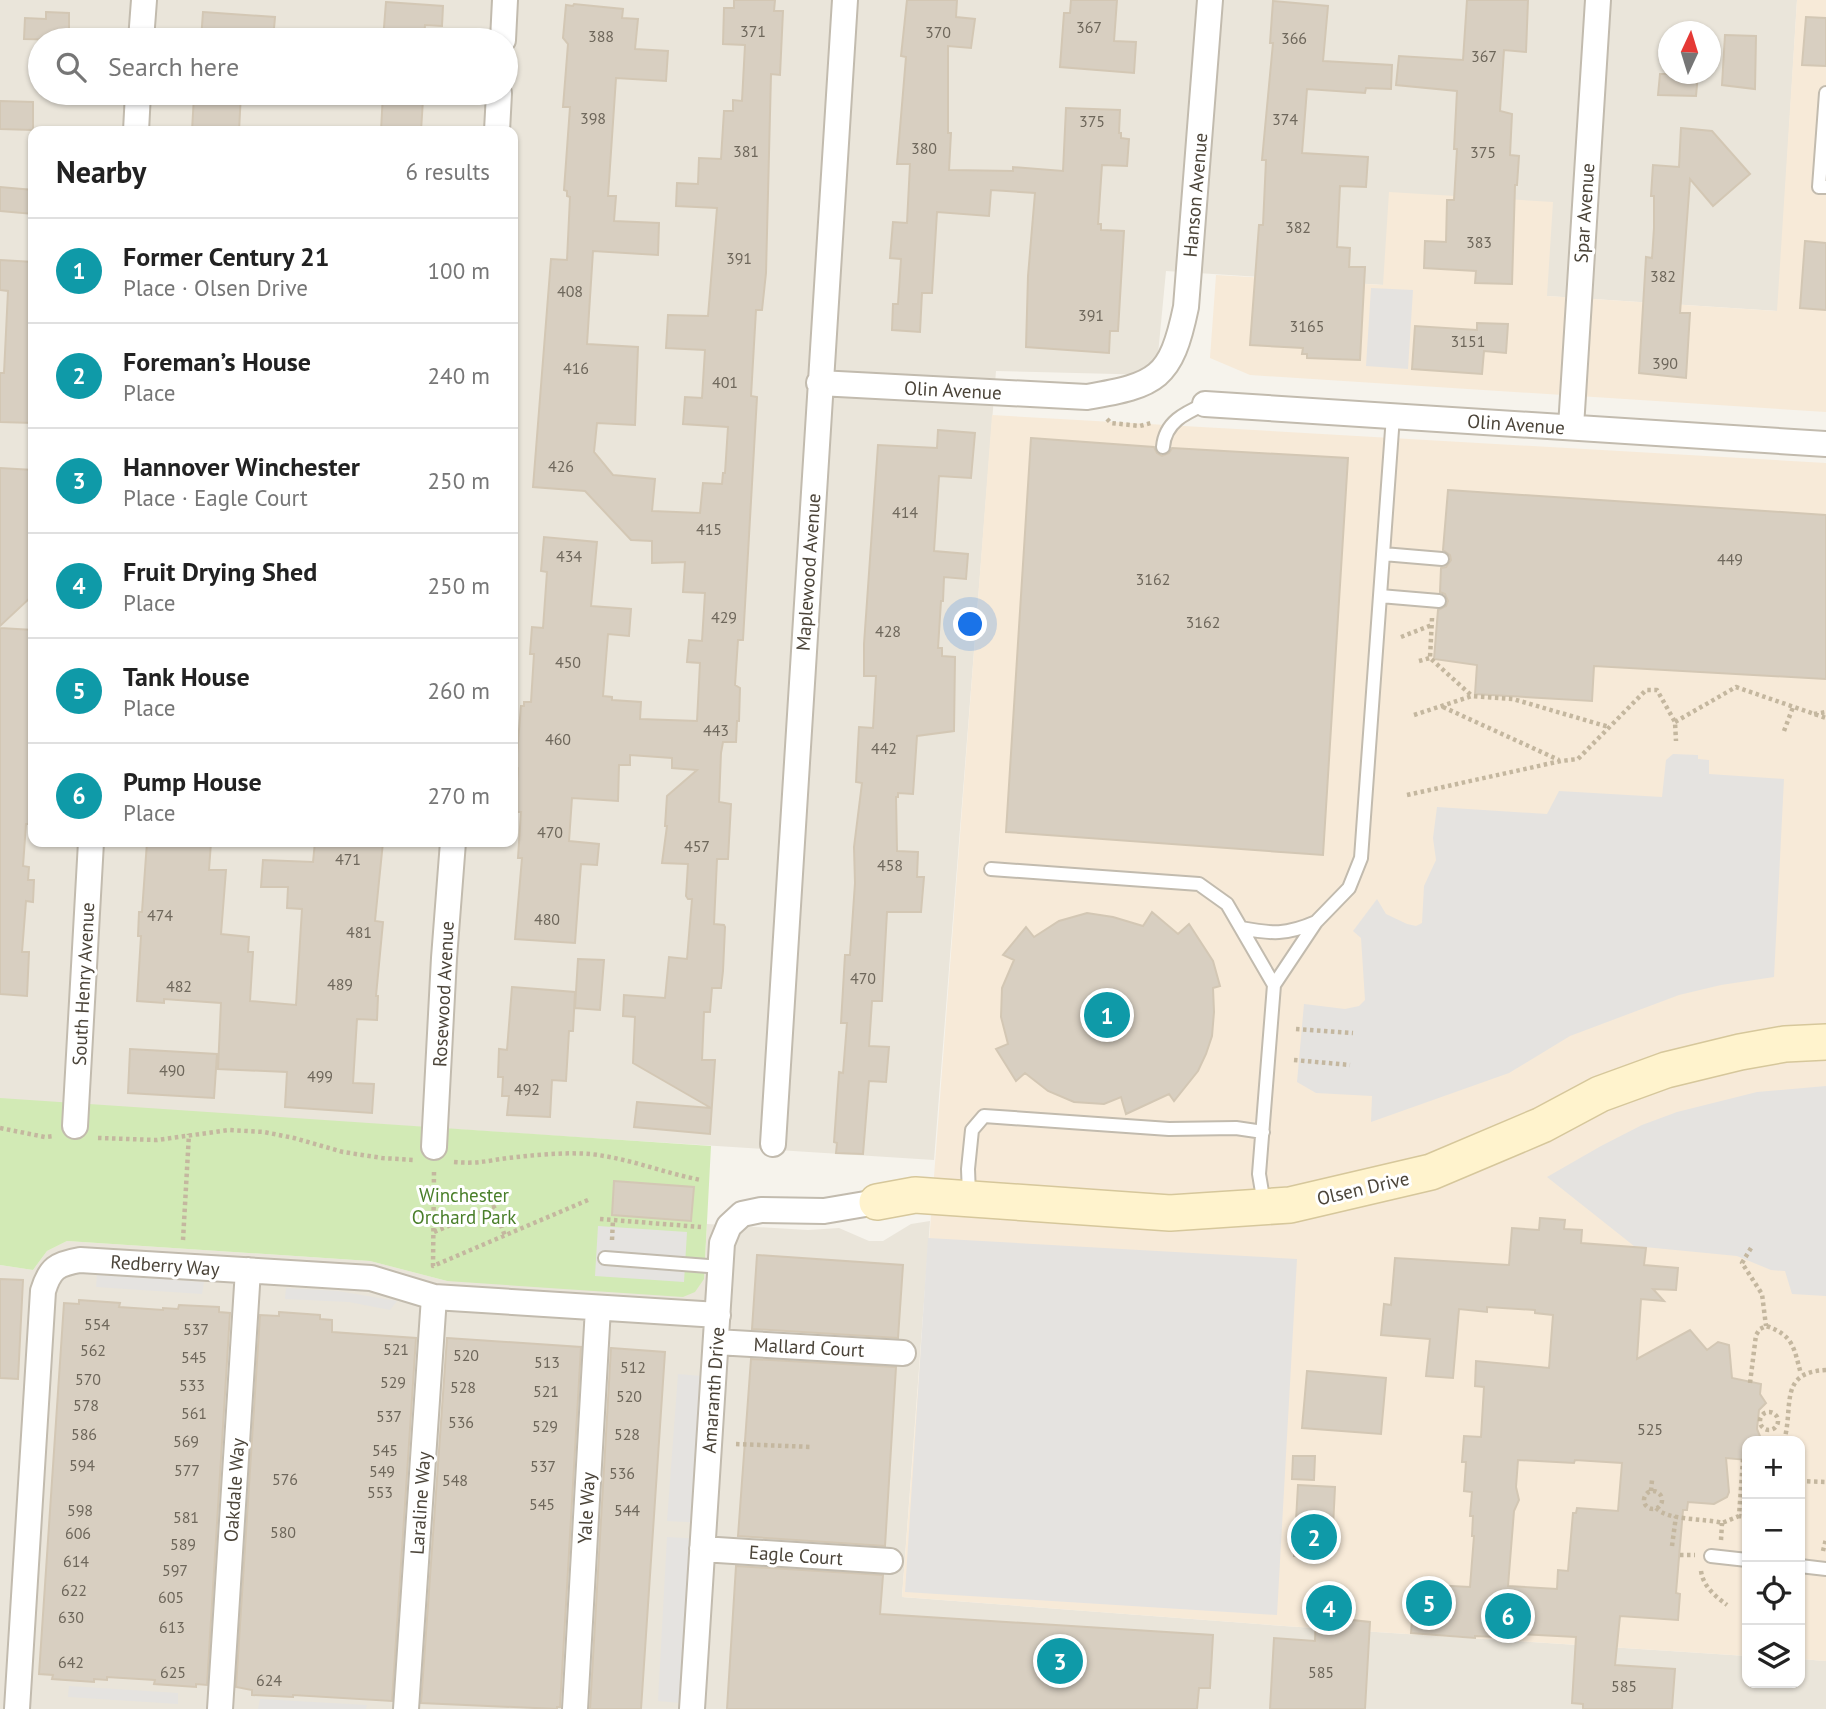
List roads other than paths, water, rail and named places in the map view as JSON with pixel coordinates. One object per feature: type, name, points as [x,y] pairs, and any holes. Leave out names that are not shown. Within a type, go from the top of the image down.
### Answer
[{"type":"street","points":[[142,28],[144,0]]},
{"type":"street","points":[[504,28],[505,0]]},
{"type":"street","name":"Maplewood Avenue","points":[[773,1144],[845,0]]},
{"type":"street","name":"Hanson Avenue","points":[[1152,380],[1166,366],[1179,340],[1186,307],[1210,0]]},
{"type":"street","name":"Spar Avenue","points":[[1571,427],[1598,0]]},
{"type":"street","points":[[136,126],[137,105]]},
{"type":"street","points":[[497,126],[498,105]]},
{"type":"street","name":"Olin Avenue","points":[[819,383],[1087,397],[1129,390],[1152,380]]},
{"type":"street","name":"Olin Avenue","points":[[1205,404],[1826,444]]},
{"type":"street","name":"South Henry Avenue","points":[[77,1133],[91,847]]},
{"type":"street","name":"Rosewood Avenue","points":[[434,1157],[453,847]]},
{"type":"street","name":"Olsen Drive","points":[[877,1202],[915,1195],[1170,1213],[1290,1205],[1431,1172],[1542,1125],[1600,1094],[1667,1070],[1762,1048],[1826,1042]]},
{"type":"street","name":"Amaranth Drive","points":[[692,1709],[722,1243],[729,1226],[742,1214],[761,1210],[824,1211],[877,1202]]},
{"type":"street","name":"Redberry Way","points":[[17,1709],[43,1291],[47,1278],[60,1264],[80,1260],[371,1278],[434,1297],[718,1315]]},
{"type":"street","name":"Oakdale Way","points":[[220,1709],[248,1270]]},
{"type":"street","name":"Laraline Way","points":[[406,1709],[434,1297]]},
{"type":"street","name":"Yale Way","points":[[575,1709],[598,1308]]},
{"type":"street","name":"Mallard Court","points":[[716,1342],[902,1353]]},
{"type":"street","name":"Eagle Court","points":[[702,1549],[890,1560]]},
{"type":"lane","points":[[1826,93],[1819,187],[1826,187]]},
{"type":"lane","points":[[1163,447],[1164,438],[1177,417],[1205,404]]},
{"type":"lane","points":[[1264,1207],[1259,1174],[1274,985],[1316,922],[1349,888],[1361,858],[1393,416]]},
{"type":"lane","points":[[1383,554],[1442,558]]},
{"type":"lane","points":[[1380,596],[1436,601]]},
{"type":"lane","points":[[991,869],[1199,884],[1227,904],[1274,985]]},
{"type":"lane","points":[[1241,928],[1280,934],[1316,922]]},
{"type":"lane","points":[[969,1198],[968,1169],[972,1130],[984,1116],[1169,1129],[1236,1128],[1263,1132]]},
{"type":"lane","points":[[605,1258],[721,1267]]},
{"type":"lane","points":[[1706,1561],[1742,1560]]},
{"type":"lane","points":[[1805,1567],[1826,1569]]},
{"type":"place","name":"Former Century 21","points":[[1107,1015]]},
{"type":"place","name":"Foreman’s House","points":[[1314,1537]]},
{"type":"place","name":"Tank House","points":[[1429,1603]]},
{"type":"place","name":"Fruit Drying Shed","points":[[1329,1608]]},
{"type":"place","name":"Pump House","points":[[1508,1616]]},
{"type":"place","name":"Hannover Winchester","points":[[1060,1661]]},
{"type":"park label","name":"Winchester Orchard Park","points":[[464,1206]]}]
